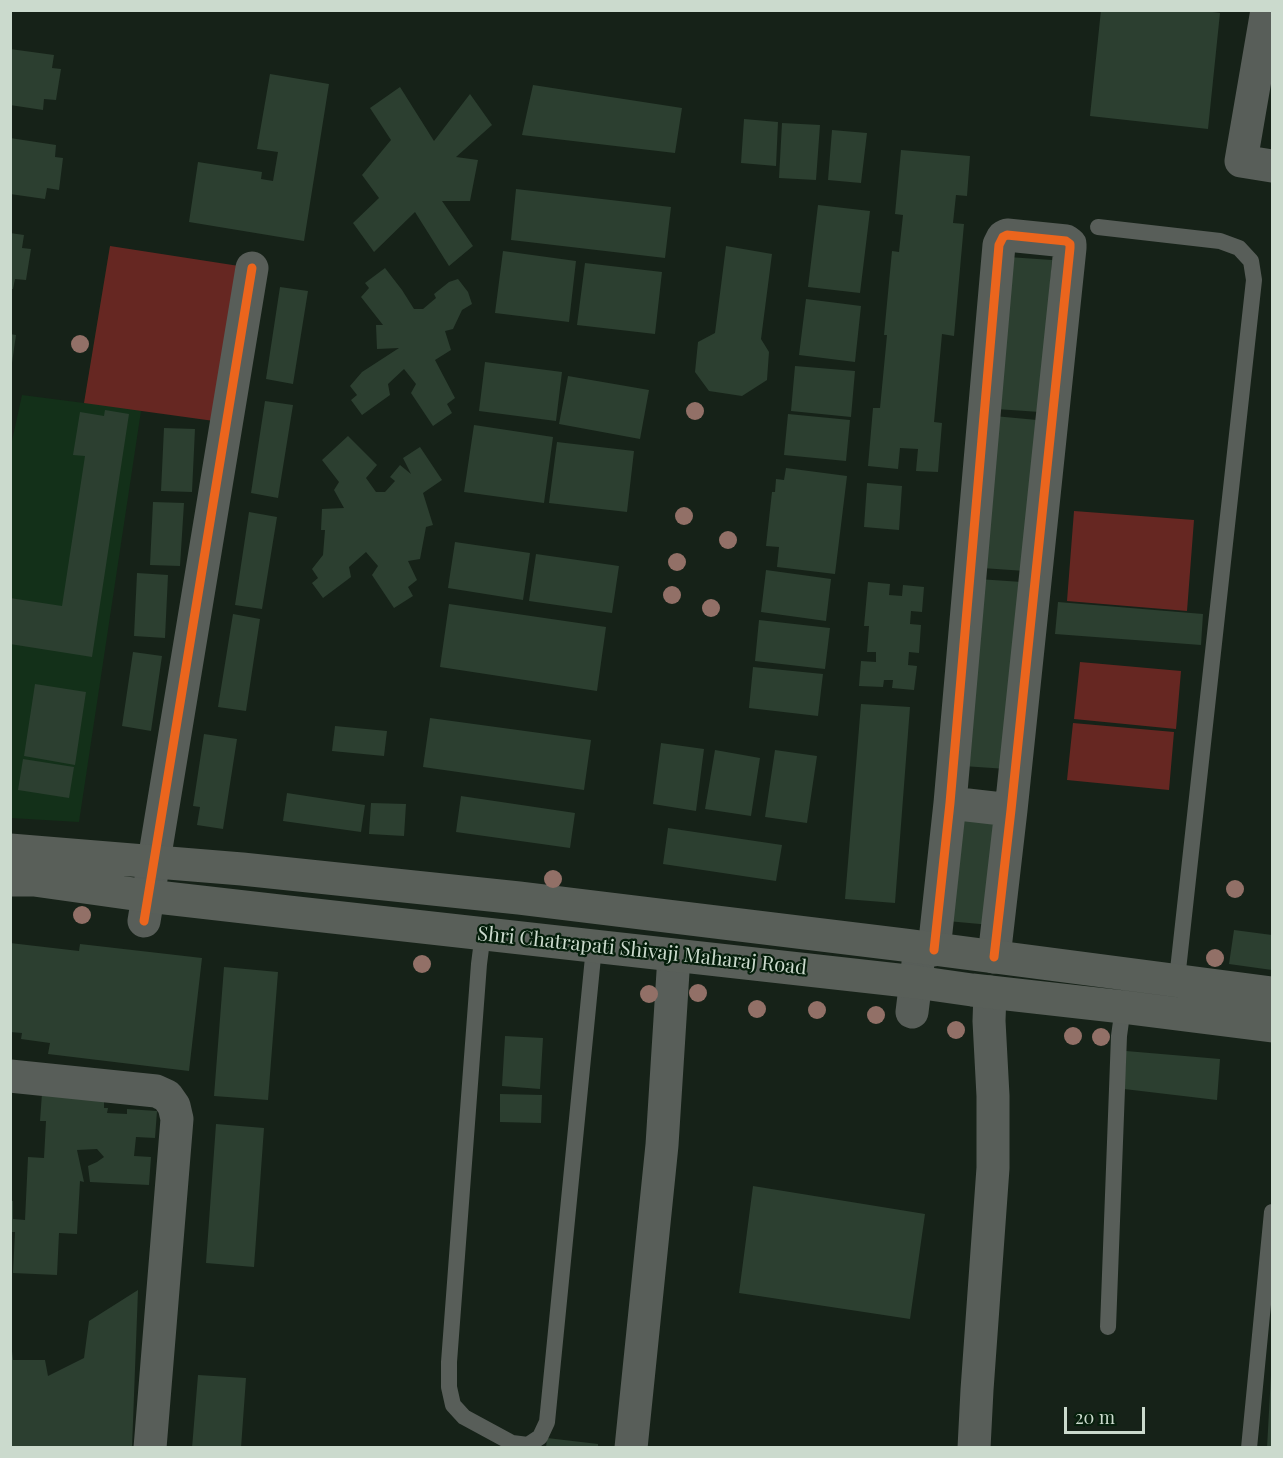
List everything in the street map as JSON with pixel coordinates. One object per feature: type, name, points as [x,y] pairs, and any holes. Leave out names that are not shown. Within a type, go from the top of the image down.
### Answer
[{"type":"main road","name":"Shri Chatrapati Shivaji Maharaj Road","points":[[10,850],[265,871],[508,897],[1177,979],[1272,993]]},
{"type":"main road","name":"Shri Chatrapati Shivaji Maharaj Road","points":[[10,880],[34,880],[146,908],[483,933],[674,956],[914,997],[990,992],[1272,1026]]},
{"type":"street","points":[[1267,10],[1241,162],[1272,166]]},
{"type":"street","points":[[914,997],[927,948],[950,803],[999,245],[1003,237],[1007,235],[1066,241],[1070,244],[1070,248],[994,957]]},
{"type":"street","points":[[146,908],[252,268]]},
{"type":"street","points":[[950,803],[1011,810]]},
{"type":"street","points":[[594,947],[600,908]]},
{"type":"street","points":[[631,1448],[657,1201],[674,956]]},
{"type":"street","points":[[1123,1007],[1126,973]]},
{"type":"street","points":[[974,1448],[993,1168],[990,992]]},
{"type":"street","points":[[10,1076],[156,1091],[167,1096],[174,1106],[177,1119],[150,1448]]},
{"type":"lane","points":[[1098,227],[1220,241],[1239,248],[1251,261],[1254,280],[1177,979]]},
{"type":"lane","points":[[483,933],[449,1362],[449,1388],[453,1405],[464,1418],[512,1443],[528,1445],[540,1437],[547,1422],[594,947]]},
{"type":"lane","points":[[1108,1327],[1119,1036],[1123,1007]]},
{"type":"lane","points":[[1250,1448],[1272,1212]]},
{"type":"shaded area","points":[[110,246],[141,411],[79,822],[11,818],[10,450],[22,395],[84,403]]},
{"type":"shaded area","points":[[110,246],[239,266],[214,421],[84,403]]},
{"type":"shaded area","points":[[1074,511],[1194,520],[1187,611],[1067,601]]},
{"type":"shaded area","points":[[1080,662],[1181,671],[1176,729],[1074,719]]},
{"type":"shaded area","points":[[1073,723],[1174,732],[1169,790],[1067,780]]},
{"type":"building","points":[[1101,10],[1198,10],[1220,13],[1208,129],[1090,116]]},
{"type":"building","points":[[10,49],[54,55],[52,68],[61,69],[56,100],[44,99],[43,110],[10,105]]},
{"type":"building","points":[[270,74],[329,84],[304,241],[189,222],[198,162],[262,172],[261,179],[273,181],[278,152],[257,149]]},
{"type":"building","points":[[533,85],[682,108],[675,153],[522,135]]},
{"type":"building","points":[[400,87],[434,141],[470,94],[492,125],[456,157],[478,160],[470,201],[442,201],[473,246],[449,266],[415,212],[374,252],[353,223],[379,198],[362,175],[391,140],[370,108]]},
{"type":"building","points":[[744,119],[778,122],[776,166],[741,163]]},
{"type":"building","points":[[782,123],[820,125],[816,180],[779,178]]},
{"type":"building","points":[[832,130],[867,133],[861,183],[828,180]]},
{"type":"building","points":[[10,138],[56,145],[55,157],[63,158],[59,190],[47,188],[45,199],[10,194]]},
{"type":"building","points":[[901,150],[970,156],[967,196],[956,195],[953,223],[964,224],[954,336],[942,334],[934,422],[942,423],[938,472],[916,471],[918,449],[900,448],[898,469],[868,466],[873,408],[880,408],[892,251],[899,252],[903,215],[895,214]]},
{"type":"building","points":[[516,189],[671,207],[665,258],[511,240]]},
{"type":"building","points":[[818,205],[870,211],[860,293],[808,287]]},
{"type":"building","points":[[10,233],[24,235],[22,248],[31,249],[26,280],[15,279],[13,289],[10,289]]},
{"type":"building","points":[[726,246],[772,254],[761,339],[769,352],[767,380],[742,396],[709,391],[695,372],[698,342],[715,333]]},
{"type":"building","points":[[503,251],[576,261],[569,322],[495,313]]},
{"type":"building","points":[[1008,257],[1052,260],[1040,412],[996,409]]},
{"type":"building","points":[[585,263],[662,272],[655,334],[577,325]]},
{"type":"building","points":[[385,268],[414,309],[423,309],[436,298],[434,294],[449,282],[458,279],[468,292],[472,304],[462,310],[453,329],[445,331],[451,350],[435,360],[455,398],[447,404],[452,413],[433,426],[411,393],[416,384],[404,369],[388,384],[390,395],[362,415],[351,400],[357,395],[350,386],[362,372],[399,348],[377,349],[376,325],[383,325],[361,297],[369,288],[365,283]]},
{"type":"building","points":[[280,287],[308,291],[293,384],[266,379]]},
{"type":"building","points":[[806,299],[861,306],[855,362],[799,355]]},
{"type":"building","points":[[10,334],[16,335],[12,363],[10,363]]},
{"type":"building","points":[[485,362],[562,372],[556,421],[479,411]]},
{"type":"building","points":[[795,366],[855,371],[851,417],[791,411]]},
{"type":"building","points":[[568,376],[649,390],[640,439],[559,424]]},
{"type":"building","points":[[265,401],[293,405],[278,498],[251,493]]},
{"type":"building","points":[[105,410],[129,414],[92,657],[10,644],[10,598],[62,606],[85,456],[73,455],[80,412],[104,416]]},
{"type":"building","points":[[788,414],[850,420],[846,461],[784,455]]},
{"type":"building","points":[[994,416],[1037,420],[1025,571],[982,568]]},
{"type":"building","points":[[474,425],[553,437],[544,503],[464,492]]},
{"type":"building","points":[[164,428],[195,429],[192,492],[161,491]]},
{"type":"building","points":[[348,436],[377,465],[366,478],[376,492],[385,492],[395,481],[390,477],[400,465],[411,474],[403,458],[420,447],[442,480],[423,493],[433,525],[426,527],[420,559],[408,561],[417,580],[408,587],[413,596],[394,608],[372,575],[378,566],[366,552],[349,567],[351,577],[323,598],[312,583],[318,578],[312,569],[323,555],[325,530],[321,530],[322,509],[344,508],[334,490],[339,482],[322,460]]},
{"type":"building","points":[[557,442],[634,451],[627,512],[549,503]]},
{"type":"building","points":[[786,468],[847,476],[835,574],[777,567],[779,547],[766,546],[772,492],[775,492],[776,479],[784,480]]},
{"type":"building","points":[[867,483],[902,486],[899,530],[864,527]]},
{"type":"building","points":[[153,502],[184,503],[180,566],[150,565]]},
{"type":"building","points":[[249,512],[277,517],[262,609],[235,605]]},
{"type":"building","points":[[455,542],[530,553],[523,600],[448,588]]},
{"type":"building","points":[[536,554],[619,566],[612,613],[529,601]]},
{"type":"building","points":[[766,570],[831,579],[826,621],[761,612]]},
{"type":"building","points":[[137,573],[168,575],[165,638],[134,636]]},
{"type":"building","points":[[978,579],[1022,582],[1007,769],[963,766]]},
{"type":"building","points":[[868,582],[890,584],[889,595],[902,596],[903,585],[924,587],[922,612],[911,611],[910,624],[921,625],[919,653],[909,652],[908,665],[917,666],[914,690],[892,688],[893,680],[884,680],[883,687],[859,686],[861,661],[876,662],[876,652],[867,652],[869,626],[864,626]]},
{"type":"building","points":[[1058,602],[1203,614],[1201,645],[1055,634]]},
{"type":"building","points":[[449,604],[606,627],[597,691],[440,667]]},
{"type":"building","points":[[233,614],[260,619],[246,711],[218,707]]},
{"type":"building","points":[[759,620],[830,628],[825,669],[755,661]]},
{"type":"building","points":[[133,652],[162,656],[151,731],[122,726]]},
{"type":"building","points":[[753,667],[823,674],[818,716],[749,708]]},
{"type":"building","points":[[35,684],[86,692],[75,765],[24,756]]},
{"type":"building","points":[[861,704],[910,707],[895,903],[845,899]]},
{"type":"building","points":[[430,718],[591,740],[584,790],[423,767]]},
{"type":"building","points":[[335,726],[387,731],[384,756],[332,751]]},
{"type":"building","points":[[204,734],[237,739],[223,829],[197,825],[200,807],[193,806]]},
{"type":"building","points":[[661,743],[704,749],[696,811],[653,804]]},
{"type":"building","points":[[715,750],[760,758],[751,816],[705,809]]},
{"type":"building","points":[[775,750],[817,756],[807,823],[765,817]]},
{"type":"building","points":[[23,759],[74,767],[69,798],[18,790]]},
{"type":"building","points":[[287,793],[365,805],[361,832],[283,821]]},
{"type":"building","points":[[461,796],[575,813],[570,848],[456,832]]},
{"type":"building","points":[[371,803],[406,804],[404,836],[369,834]]},
{"type":"building","points":[[956,813],[1000,816],[991,925],[947,921]]},
{"type":"building","points":[[668,828],[782,845],[776,881],[663,864]]},
{"type":"building","points":[[1234,930],[1272,935],[1272,970],[1229,964]]},
{"type":"building","points":[[10,943],[79,951],[80,944],[202,958],[189,1071],[48,1054],[50,1043],[21,1039],[22,1033],[10,1032]]},
{"type":"building","points":[[224,967],[278,972],[268,1100],[214,1096]]},
{"type":"building","points":[[505,1036],[543,1038],[540,1089],[502,1086]]},
{"type":"building","points":[[1126,1051],[1220,1059],[1217,1100],[1124,1089]]},
{"type":"building","points":[[42,1093],[104,1096],[104,1108],[108,1108],[107,1113],[127,1114],[127,1109],[157,1111],[155,1138],[136,1137],[134,1156],[151,1157],[149,1185],[90,1182],[88,1166],[104,1157],[97,1149],[77,1150],[84,1182],[80,1181],[77,1234],[59,1233],[57,1275],[13,1273],[15,1232],[10,1232],[10,1200],[13,1201],[13,1219],[25,1220],[28,1157],[44,1158],[46,1121],[40,1121]]},
{"type":"building","points":[[500,1094],[542,1095],[541,1123],[500,1122]]},
{"type":"building","points":[[216,1124],[264,1128],[254,1267],[206,1263]]},
{"type":"building","points":[[753,1186],[925,1214],[910,1319],[739,1293]]},
{"type":"building","points":[[138,1290],[132,1448],[10,1448],[10,1351],[12,1351],[13,1360],[45,1360],[48,1376],[84,1358],[89,1321]]},
{"type":"building","points":[[198,1375],[246,1378],[241,1448],[192,1448]]},
{"type":"building","points":[[1271,1375],[1272,1448],[1267,1448]]},
{"type":"building","points":[[547,1438],[598,1444],[598,1448],[546,1448]]},
{"type":"cycle path","points":[[934,950],[950,803],[999,245],[1003,237],[1007,235],[1066,241],[1070,244],[1070,248],[994,957]]},
{"type":"cycle path","points":[[144,921],[252,268]]}]
